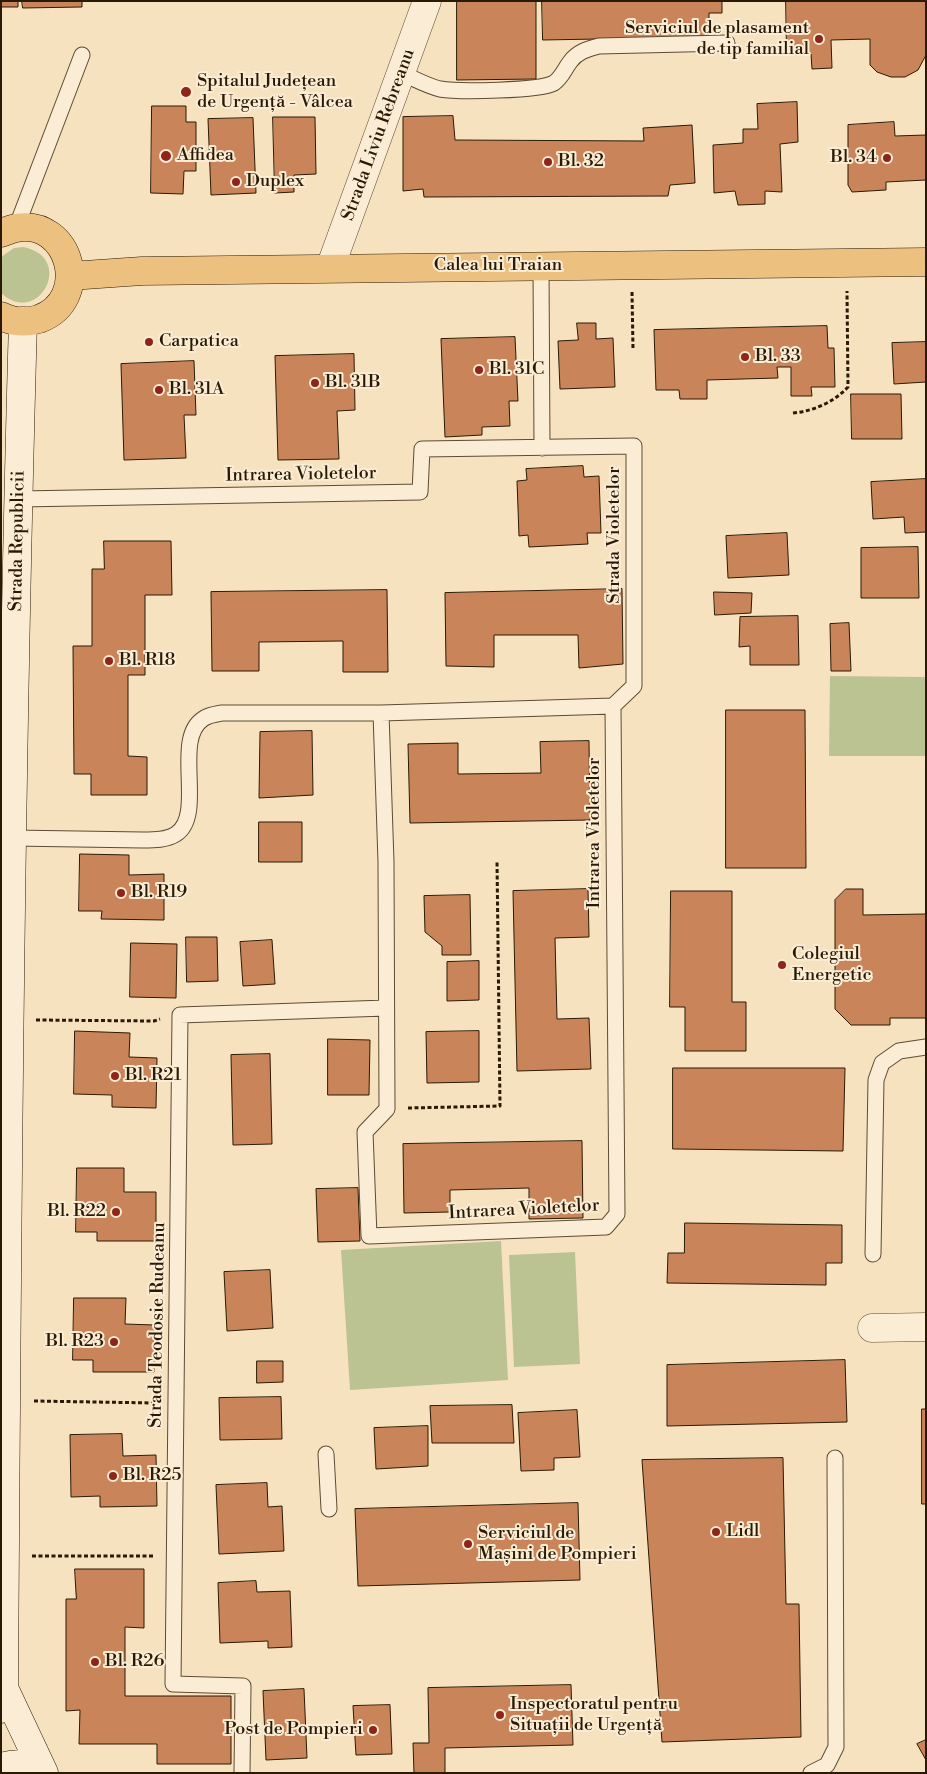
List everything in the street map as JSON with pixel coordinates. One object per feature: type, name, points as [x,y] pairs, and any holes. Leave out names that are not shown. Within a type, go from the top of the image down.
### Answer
[{"type":"main road","name":"Strada Liviu Rebreanu","points":[[330,268],[427,1]]},
{"type":"main road","points":[[9,230],[33,228],[43,232],[53,238],[64,250],[70,266],[69,286],[62,301],[55,309],[45,316],[34,320],[12,318]]},
{"type":"main road","name":"Calea lui Traian","points":[[70,276],[142,271],[926,262]]},
{"type":"main road","name":"Strada Republicii","points":[[12,318],[19,499],[9,584],[12,838],[6,910],[9,1020],[4,1256],[7,1401],[3,1699],[43,1773]]},
{"type":"main road","points":[[872,1328],[926,1327]]},
{"type":"main road","name":"Strada Republicii","points":[[1,1767],[13,1763],[25,1764],[43,1773]]},
{"type":"lane","points":[[401,73],[439,88],[464,90],[539,88],[552,84],[561,77],[570,61],[582,50],[599,46],[727,42]]},
{"type":"lane","points":[[9,230],[82,55]]},
{"type":"lane","points":[[541,266],[542,448]]},
{"type":"lane","name":"Strada Violetelor","points":[[542,448],[634,446],[634,686],[613,706]]},
{"type":"lane","name":"Intrarea Violetelor","points":[[19,499],[420,492],[422,449],[542,448]]},
{"type":"lane","points":[[12,838],[143,840],[162,839],[177,834],[184,825],[189,808],[190,744],[194,728],[204,718],[222,713],[381,713],[613,706]]},
{"type":"lane","name":"Intrarea Violetelor","points":[[387,1109],[365,1132],[369,1236],[606,1228],[617,1214],[613,706]]},
{"type":"lane","points":[[381,713],[386,862],[387,1109]]},
{"type":"lane","points":[[180,1015],[386,1008]]},
{"type":"lane","name":"Strada Teodosie Rudeanu","points":[[180,1015],[173,1684],[243,1686],[242,1773]]},
{"type":"lane","points":[[872,1254],[876,1080],[882,1063],[899,1051],[926,1047]]},
{"type":"lane","points":[[326,1454],[328,1508]]},
{"type":"lane","points":[[811,1773],[828,1765],[836,1747],[835,1458]]},
{"type":"path","points":[[793,413],[805,412],[820,406],[841,395],[848,387],[846,262]]},
{"type":"path","points":[[632,265],[633,349]]},
{"type":"path","points":[[387,1109],[500,1106],[497,861]]},
{"type":"path","points":[[9,1020],[154,1021],[180,1015]]},
{"type":"path","points":[[7,1401],[176,1403]]},
{"type":"path","points":[[5,1556],[174,1556]]},
{"type":"green space","points":[[23,247],[39,253],[47,263],[49,275],[46,287],[39,296],[28,302],[15,301],[1,293],[1,257],[14,248]]},
{"type":"green space","points":[[830,676],[926,677],[926,756],[829,756]]},
{"type":"green space","points":[[501,1241],[508,1380],[350,1390],[341,1250]]},
{"type":"green space","points":[[575,1252],[580,1364],[514,1367],[509,1255]]},
{"type":"building","points":[[1,1],[18,1],[18,7],[1,7]]},
{"type":"building","points":[[22,1],[82,1],[82,7],[23,8]]},
{"type":"building","points":[[457,1],[536,1],[536,79],[457,80]]},
{"type":"building","points":[[542,1],[722,1],[722,13],[709,13],[709,37],[543,40]]},
{"type":"building","name":"Serviciul de plasament de tip familial","points":[[786,1],[926,1],[926,55],[918,70],[905,77],[891,77],[877,72],[870,65],[870,39],[831,40],[832,68],[812,69],[811,54],[787,55]]},
{"type":"building","points":[[797,102],[798,142],[780,144],[782,192],[765,191],[765,204],[738,205],[735,191],[714,193],[713,145],[743,143],[743,129],[758,129],[757,104]]},
{"type":"building","points":[[152,106],[186,106],[186,122],[196,122],[196,171],[184,171],[183,194],[151,193]]},
{"type":"building","name":"Bl. 32","points":[[453,116],[455,140],[644,141],[643,128],[692,125],[695,183],[670,185],[668,196],[424,197],[423,189],[403,191],[403,117]]},
{"type":"building","points":[[273,117],[315,117],[316,174],[294,175],[294,192],[275,193]]},
{"type":"building","points":[[253,118],[256,193],[211,195],[208,119]]},
{"type":"building","name":"Bl. 34","points":[[894,122],[895,136],[926,135],[926,180],[886,182],[886,190],[852,192],[848,185],[848,125]]},
{"type":"building","points":[[577,323],[596,323],[596,339],[613,338],[615,387],[560,389],[558,341],[578,340]]},
{"type":"building","name":"Bl. 33","points":[[827,326],[828,348],[834,348],[835,387],[811,387],[812,396],[791,396],[791,367],[777,367],[778,378],[707,380],[707,399],[680,399],[679,390],[656,390],[654,330]]},
{"type":"building","name":"Bl. 31C","points":[[515,337],[518,401],[509,401],[510,426],[482,427],[482,435],[445,437],[441,339]]},
{"type":"building","points":[[926,342],[926,382],[894,384],[892,343]]},
{"type":"building","name":"Bl. 31B","points":[[354,354],[355,410],[337,411],[339,459],[278,460],[275,356]]},
{"type":"building","name":"Bl. 31A","points":[[194,361],[196,415],[184,415],[186,458],[124,460],[121,364]]},
{"type":"building","points":[[851,394],[901,394],[902,439],[852,439]]},
{"type":"building","points":[[583,466],[584,477],[599,476],[601,533],[587,533],[588,544],[529,547],[528,535],[519,536],[517,481],[527,480],[526,469]]},
{"type":"building","points":[[926,479],[926,532],[905,533],[904,517],[873,519],[871,482]]},
{"type":"building","points":[[787,533],[789,575],[728,578],[726,536]]},
{"type":"building","name":"Bl. R18","points":[[104,541],[171,541],[172,595],[145,595],[145,675],[128,675],[128,756],[147,757],[147,795],[91,795],[91,774],[74,774],[73,646],[92,646],[92,569],[104,569]]},
{"type":"building","points":[[918,547],[919,598],[861,598],[861,548]]},
{"type":"building","points":[[622,589],[623,664],[579,668],[578,635],[494,635],[494,667],[446,666],[445,593]]},
{"type":"building","points":[[387,590],[388,672],[343,672],[343,641],[259,642],[259,671],[212,671],[211,592]]},
{"type":"building","points":[[714,592],[752,593],[751,613],[715,615]]},
{"type":"building","points":[[798,616],[799,665],[750,665],[750,646],[739,647],[740,617]]},
{"type":"building","points":[[849,623],[851,671],[831,671],[830,624]]},
{"type":"building","points":[[726,710],[805,710],[806,868],[726,868]]},
{"type":"building","points":[[312,731],[313,795],[259,798],[260,732]]},
{"type":"building","points":[[589,741],[590,820],[410,823],[408,744],[458,743],[458,774],[541,773],[540,742]]},
{"type":"building","points":[[259,822],[302,822],[302,862],[259,862]]},
{"type":"building","name":"Bl. R19","points":[[80,854],[129,855],[129,875],[164,874],[164,920],[101,919],[102,911],[79,911]]},
{"type":"building","points":[[588,889],[589,937],[555,938],[557,1019],[589,1018],[591,1069],[517,1071],[513,891]]},
{"type":"building","points":[[846,889],[863,889],[863,915],[926,914],[926,1018],[890,1018],[890,1025],[851,1025],[835,1009],[835,900]]},
{"type":"building","points":[[671,891],[732,891],[732,1002],[746,1002],[746,1051],[685,1051],[685,1007],[670,1007]]},
{"type":"building","points":[[470,895],[471,955],[442,955],[442,946],[425,932],[424,896]]},
{"type":"building","points":[[186,937],[217,937],[218,981],[187,982]]},
{"type":"building","points":[[272,940],[275,984],[243,986],[240,942]]},
{"type":"building","points":[[131,943],[177,944],[176,998],[130,997]]},
{"type":"building","points":[[479,961],[479,1000],[447,1001],[447,962]]},
{"type":"building","name":"Bl. R21","points":[[75,1031],[130,1033],[129,1057],[157,1058],[156,1108],[112,1107],[112,1095],[74,1094]]},
{"type":"building","points":[[479,1031],[479,1082],[427,1083],[426,1032]]},
{"type":"building","points":[[328,1039],[370,1040],[369,1095],[328,1095]]},
{"type":"building","points":[[270,1054],[272,1144],[233,1145],[231,1055]]},
{"type":"building","points":[[673,1068],[845,1068],[843,1151],[673,1149]]},
{"type":"building","points":[[582,1141],[583,1218],[529,1219],[529,1188],[450,1190],[450,1212],[404,1213],[403,1144]]},
{"type":"building","name":"Bl. R22","points":[[77,1168],[124,1168],[124,1192],[156,1192],[156,1241],[97,1241],[97,1232],[76,1232]]},
{"type":"building","points":[[358,1188],[360,1241],[318,1242],[316,1189]]},
{"type":"building","points":[[685,1223],[842,1225],[842,1263],[826,1263],[826,1285],[667,1283],[668,1253],[684,1253]]},
{"type":"building","points":[[270,1270],[273,1328],[227,1331],[224,1272]]},
{"type":"building","name":"Bl. R23","points":[[74,1298],[126,1298],[125,1324],[154,1325],[154,1372],[93,1372],[93,1360],[73,1360]]},
{"type":"building","points":[[845,1360],[847,1422],[667,1426],[667,1365]]},
{"type":"building","points":[[257,1361],[283,1361],[283,1382],[257,1383]]},
{"type":"building","points":[[281,1397],[282,1439],[220,1440],[219,1398]]},
{"type":"building","points":[[512,1405],[514,1443],[432,1443],[430,1406]]},
{"type":"building","points":[[922,1409],[926,1409],[926,1504],[922,1504]]},
{"type":"building","points":[[577,1410],[580,1457],[554,1458],[554,1470],[521,1471],[518,1413]]},
{"type":"building","points":[[428,1426],[428,1466],[376,1469],[374,1428]]},
{"type":"building","name":"Bl. R25","points":[[122,1434],[123,1456],[156,1455],[157,1506],[100,1507],[100,1496],[71,1497],[70,1435]]},
{"type":"building","name":"Lidl","points":[[783,1458],[786,1604],[799,1604],[801,1737],[662,1742],[642,1460]]},
{"type":"building","points":[[267,1483],[268,1507],[282,1506],[284,1551],[219,1554],[216,1485]]},
{"type":"building","name":"Serviciul de Mașini de Pompieri","points":[[578,1503],[580,1580],[358,1586],[355,1509]]},
{"type":"building","name":"Bl. R26","points":[[75,1569],[144,1569],[144,1628],[125,1627],[125,1696],[231,1696],[231,1764],[157,1764],[157,1744],[79,1744],[80,1710],[66,1711],[66,1599],[76,1599]]},
{"type":"building","points":[[256,1581],[257,1592],[290,1591],[292,1647],[268,1648],[268,1641],[220,1643],[218,1583]]},
{"type":"building","name":"Inspectoratul pentru Situații de Urgență","points":[[571,1685],[573,1745],[445,1748],[445,1773],[414,1773],[413,1743],[429,1743],[428,1688]]},
{"type":"building","points":[[304,1689],[307,1758],[266,1760],[263,1691]]},
{"type":"building","name":"Post de Pompieri","points":[[390,1705],[392,1754],[356,1755],[353,1706]]},
{"type":"building","points":[[926,1740],[926,1760],[917,1744]]},
{"type":"place","name":"Serviciul de plasament de tip familial","points":[[819,39]]},
{"type":"place","name":"Spitalul Județean de Urgență - Vâlcea","points":[[186,92]]},
{"type":"place","name":"Affidea","points":[[166,156]]},
{"type":"place","name":"Bl. 34","points":[[887,158]]},
{"type":"place","name":"Bl. 32","points":[[548,162]]},
{"type":"place","name":"Duplex","points":[[236,182]]},
{"type":"place","name":"Carpatica","points":[[149,342]]},
{"type":"place","name":"Bl. 33","points":[[745,357]]},
{"type":"place","name":"Bl. 31C","points":[[479,370]]},
{"type":"place","name":"Bl. 31B","points":[[315,383]]},
{"type":"place","name":"Bl. 31A","points":[[159,390]]},
{"type":"place","name":"Bl. R18","points":[[109,661]]},
{"type":"place","name":"Bl. R19","points":[[121,893]]},
{"type":"place","name":"Colegiul Energetic","points":[[782,965]]},
{"type":"place","name":"Bl. R21","points":[[115,1076]]},
{"type":"place","name":"Bl. R22","points":[[116,1212]]},
{"type":"place","name":"Bl. R23","points":[[114,1342]]},
{"type":"place","name":"Bl. R25","points":[[113,1476]]},
{"type":"place","name":"Lidl","points":[[716,1532]]},
{"type":"place","name":"Serviciul de Mașini de Pompieri","points":[[468,1544]]},
{"type":"place","name":"Bl. R26","points":[[95,1662]]},
{"type":"place","name":"Inspectoratul pentru Situații de Urgență","points":[[500,1715]]},
{"type":"place","name":"Post de Pompieri","points":[[373,1730]]}]
